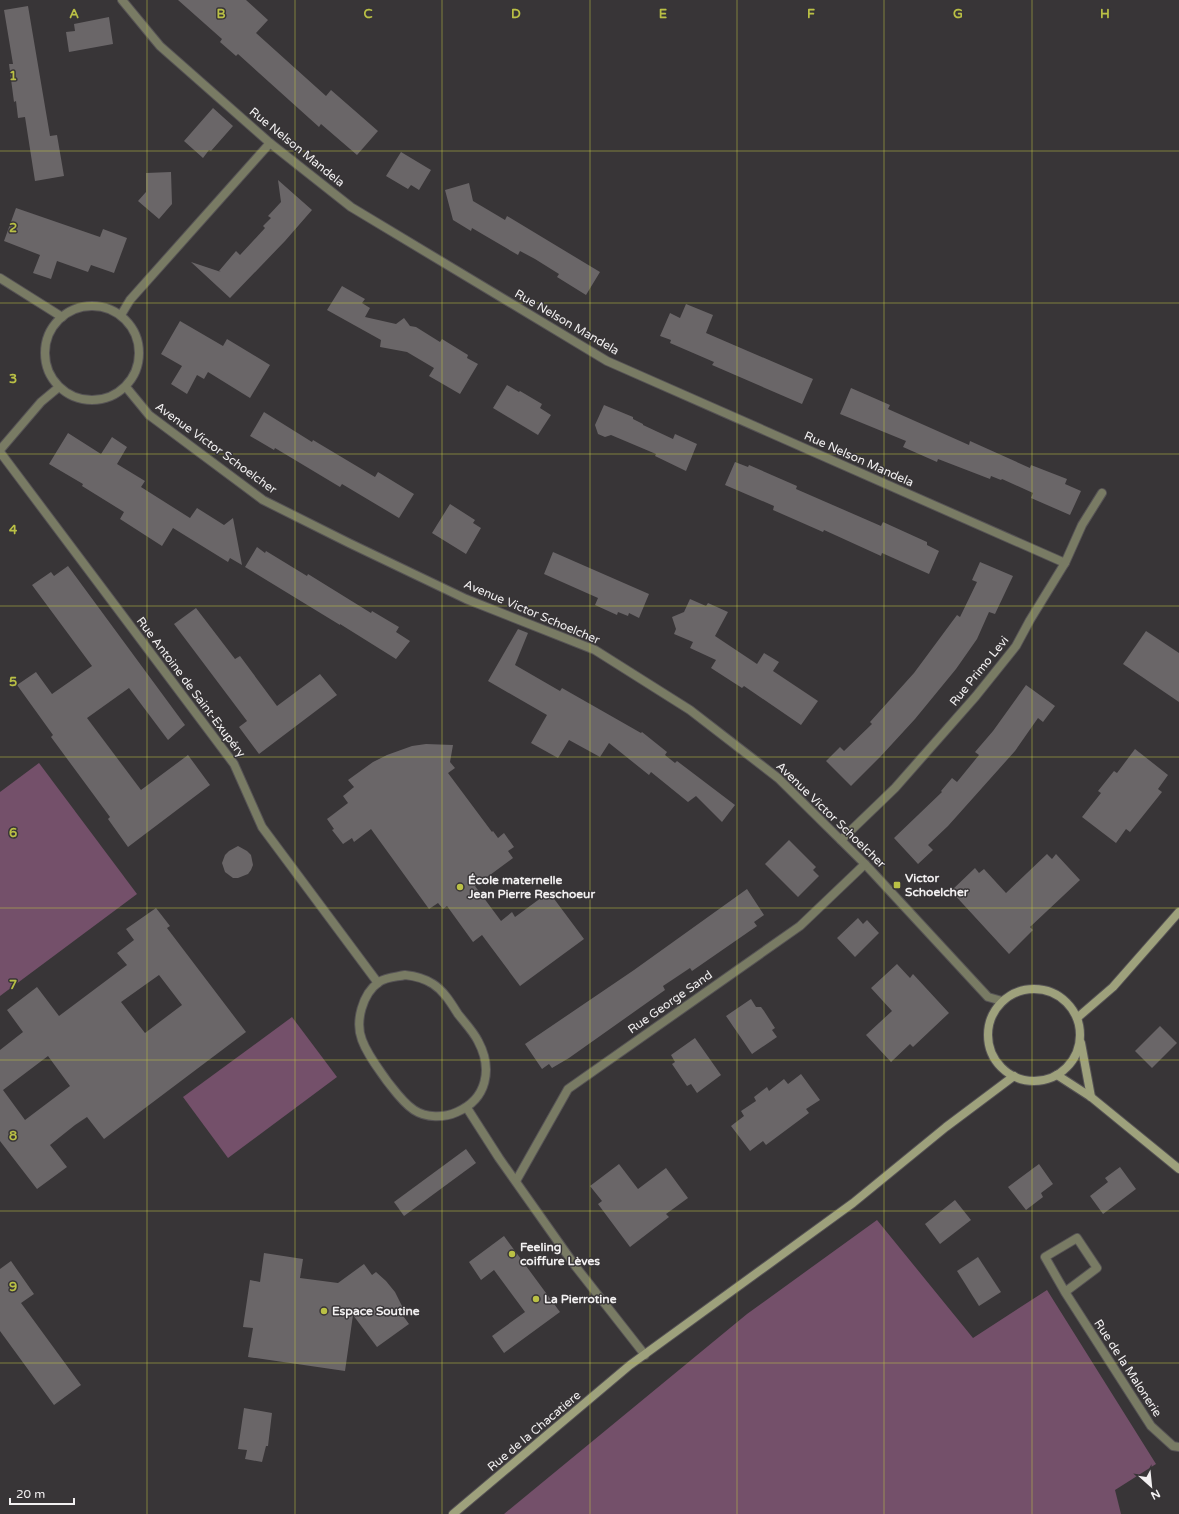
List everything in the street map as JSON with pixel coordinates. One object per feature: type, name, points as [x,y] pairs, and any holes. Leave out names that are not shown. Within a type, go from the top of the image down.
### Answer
[{"type":"street","name":"Rue Nelson Mandela","points":[[122,0],[160,46],[270,143],[351,207],[607,361],[1065,563]]},
{"type":"street","points":[[121,315],[130,300],[270,143]]},
{"type":"street","points":[[0,278],[62,317]]},
{"type":"street","points":[[91,305],[106,307],[121,315],[132,326],[138,341],[140,357],[135,373],[126,387],[114,395],[100,400],[86,400],[72,396],[60,387],[50,375],[45,359],[45,352],[51,329],[62,317],[75,308],[91,305]]},
{"type":"street","points":[[0,451],[41,402],[60,387]]},
{"type":"street","name":"Avenue Victor Schoelcher","points":[[126,387],[149,415],[263,500],[466,599],[595,650],[690,710],[778,778],[865,864],[988,997],[1002,1001]]},
{"type":"street","name":"Rue Antoine de Saint-Exupéry","points":[[0,451],[234,764],[262,827],[378,983]]},
{"type":"street","name":"Rue Primo Levi","points":[[841,840],[895,788],[976,696],[1016,646],[1065,563],[1082,526],[1102,493]]},
{"type":"street","name":"Rue George Sand","points":[[516,1181],[568,1089],[800,926],[865,864]]},
{"type":"street","points":[[1077,1018],[1113,988],[1179,912]]},
{"type":"street","points":[[405,975],[419,977],[432,984],[441,990],[478,1041],[486,1067],[486,1078],[482,1090],[476,1100],[467,1108],[443,1116],[429,1116],[414,1110],[401,1098],[373,1062],[361,1038],[359,1026],[366,997],[378,983],[389,978],[405,975]]},
{"type":"street","points":[[1080,1039],[1072,1060],[1065,1068],[1056,1075],[1043,1080],[1028,1080],[1014,1076],[1002,1068],[993,1056],[988,1042],[989,1027],[994,1013],[1002,1001],[1015,993],[1030,989],[1044,990],[1058,995],[1070,1005],[1077,1018],[1080,1028],[1080,1039],[1091,1097]]},
{"type":"street","points":[[1056,1075],[1091,1097],[1179,1169]]},
{"type":"street","name":"Rue de la Chacatiere","points":[[453,1514],[630,1365],[854,1203],[946,1126],[1014,1076]]},
{"type":"street","points":[[467,1108],[576,1267],[645,1355]]},
{"type":"street","name":"Rue de la Malonerie","points":[[1065,1292],[1097,1268],[1078,1238],[1045,1257],[1065,1292],[1151,1426],[1173,1446],[1179,1446]]},
{"type":"shaded area","points":[[39,763],[137,894],[0,996],[0,792]]},
{"type":"shaded area","points":[[292,1017],[337,1077],[228,1158],[183,1097]]},
{"type":"shaded area","points":[[877,1220],[973,1338],[1047,1290],[1156,1464],[1115,1490],[1121,1514],[504,1514],[747,1314]]},
{"type":"building","points":[[178,0],[246,0],[268,20],[256,33],[326,96],[331,90],[378,131],[357,155],[321,124],[319,127],[238,54],[236,56],[220,42],[222,39]]},
{"type":"building","points":[[28,6],[50,136],[57,135],[64,176],[35,181],[25,117],[18,118],[16,101],[14,102],[9,64],[13,64],[4,10]]},
{"type":"building","points":[[109,17],[113,44],[69,52],[66,32],[75,31],[74,24]]},
{"type":"building","points":[[213,108],[233,126],[203,158],[184,141]]},
{"type":"building","points":[[401,152],[431,170],[419,190],[411,185],[408,189],[386,176]]},
{"type":"building","points":[[171,172],[172,204],[159,219],[138,201],[146,192],[146,173]]},
{"type":"building","points":[[278,180],[312,210],[285,241],[230,298],[191,262],[221,272],[219,271],[236,251],[240,255],[265,228],[263,226],[271,218],[268,216],[281,202]]},
{"type":"building","points":[[469,183],[473,201],[505,220],[507,216],[600,272],[586,295],[557,277],[559,274],[535,259],[520,251],[518,255],[472,228],[471,231],[453,220],[445,190]]},
{"type":"building","points":[[16,208],[100,237],[103,229],[127,238],[114,273],[91,265],[88,272],[57,261],[51,279],[33,273],[40,255],[4,241]]},
{"type":"building","points":[[342,286],[365,299],[362,303],[370,308],[365,317],[396,324],[404,318],[410,326],[416,327],[440,342],[442,339],[468,355],[467,358],[478,364],[460,394],[429,376],[434,368],[407,352],[380,347],[381,340],[327,310]]},
{"type":"building","points":[[686,304],[713,315],[706,333],[813,379],[802,404],[712,365],[714,362],[670,343],[671,340],[660,336],[670,313],[680,318]]},
{"type":"building","points":[[180,321],[223,346],[227,339],[270,365],[250,398],[208,372],[204,379],[197,375],[187,394],[171,384],[182,366],[161,354]]},
{"type":"building","points":[[507,385],[542,404],[540,408],[551,415],[538,435],[493,408]]},
{"type":"building","points":[[851,388],[890,405],[888,409],[969,445],[970,441],[1030,468],[1031,465],[1067,479],[1065,484],[1081,491],[1070,515],[1031,498],[1033,493],[1002,479],[1001,480],[991,476],[990,479],[938,459],[937,462],[903,447],[906,441],[840,414]]},
{"type":"building","points":[[604,405],[633,417],[633,419],[643,425],[673,439],[675,434],[697,444],[686,471],[655,456],[656,454],[611,435],[605,437],[598,434],[595,425]]},
{"type":"building","points":[[264,412],[312,442],[313,440],[375,477],[378,472],[414,494],[399,518],[342,484],[340,487],[275,448],[274,450],[250,436]]},
{"type":"building","points":[[68,433],[101,454],[112,437],[127,447],[117,464],[145,481],[141,487],[190,518],[197,508],[224,525],[233,518],[242,565],[230,558],[228,562],[173,528],[162,546],[120,519],[124,512],[82,486],[83,484],[49,464]]},
{"type":"building","points":[[735,462],[748,467],[749,465],[797,486],[796,489],[881,526],[883,522],[927,542],[927,545],[939,551],[929,574],[882,553],[881,556],[824,530],[823,532],[773,510],[774,506],[725,485]]},
{"type":"building","points":[[450,504],[475,520],[473,523],[481,528],[466,554],[432,533]]},
{"type":"building","points":[[257,547],[307,576],[308,574],[371,613],[372,611],[399,627],[396,632],[410,641],[396,659],[245,567]]},
{"type":"building","points":[[553,552],[649,594],[639,618],[629,613],[628,616],[618,612],[617,615],[595,605],[598,598],[544,574]]},
{"type":"building","points":[[980,562],[1013,576],[995,614],[989,612],[977,639],[956,669],[915,719],[851,786],[826,761],[840,747],[844,751],[872,724],[870,722],[914,673],[957,615],[960,617],[977,582],[972,580]]},
{"type":"building","points":[[68,566],[185,725],[168,740],[129,688],[87,718],[141,790],[188,755],[210,785],[128,847],[108,819],[110,817],[51,737],[53,735],[17,685],[36,672],[52,694],[92,666],[32,585],[51,572],[54,576]]},
{"type":"building","points":[[690,599],[706,606],[708,603],[728,612],[715,636],[757,664],[764,653],[779,662],[773,671],[818,701],[801,725],[744,686],[742,688],[711,668],[716,660],[690,648],[693,642],[674,634],[676,629],[672,617],[684,612]]},
{"type":"building","points":[[196,608],[235,659],[240,656],[277,706],[320,674],[337,695],[259,754],[239,727],[247,721],[174,624]]},
{"type":"building","points":[[518,629],[528,633],[515,665],[560,691],[562,688],[641,733],[642,732],[667,752],[665,755],[675,763],[677,761],[735,805],[722,822],[696,796],[688,802],[651,772],[649,775],[609,743],[600,757],[569,740],[558,758],[531,743],[547,715],[488,681]]},
{"type":"building","points":[[1146,631],[1179,653],[1179,702],[1123,664]]},
{"type":"building","points":[[1026,685],[1055,706],[1043,722],[1038,718],[1015,751],[948,826],[928,845],[933,850],[918,864],[894,838],[942,792],[941,791],[952,778],[957,782],[979,755],[975,752],[993,731]]},
{"type":"building","points":[[426,744],[453,745],[450,762],[455,768],[448,773],[492,832],[493,831],[498,838],[504,833],[514,847],[508,851],[513,858],[475,886],[501,921],[512,912],[515,917],[549,892],[584,939],[520,986],[482,935],[473,942],[447,906],[443,909],[438,903],[429,909],[371,829],[354,842],[352,838],[343,844],[332,830],[334,829],[327,819],[348,803],[343,796],[354,787],[348,780],[373,762],[387,755],[412,746]]},
{"type":"building","points":[[1135,749],[1168,775],[1158,789],[1162,792],[1130,832],[1126,829],[1116,843],[1082,817],[1101,793],[1098,791],[1114,771],[1117,773]]},
{"type":"building","points":[[789,840],[816,867],[813,870],[819,876],[798,897],[765,864]]},
{"type":"building","points":[[238,846],[251,855],[253,865],[248,874],[238,878],[233,878],[225,872],[222,863],[225,855]]},
{"type":"building","points":[[1047,854],[1052,859],[1056,854],[1080,880],[1030,927],[1033,930],[1009,954],[951,891],[975,868],[979,873],[984,869],[1006,893]]},
{"type":"building","points":[[747,889],[764,915],[754,922],[757,926],[692,971],[690,968],[663,986],[665,990],[569,1058],[552,1068],[549,1064],[542,1069],[525,1044],[634,970]]},
{"type":"building","points":[[156,908],[170,926],[167,928],[246,1032],[104,1139],[87,1117],[75,1125],[50,1145],[67,1167],[37,1189],[0,1141],[0,1050],[23,1032],[7,1010],[37,987],[59,1016],[127,965],[117,953],[134,940],[126,929]],"holes":[[[159,975],[182,1005],[145,1033],[121,1002]],[[48,1056],[70,1086],[25,1120],[3,1090]]]},
{"type":"building","points":[[858,918],[863,924],[867,920],[879,933],[855,957],[837,938]]},
{"type":"building","points":[[897,964],[910,978],[913,974],[949,1013],[913,1047],[910,1044],[891,1062],[866,1035],[892,1011],[871,988]]},
{"type":"building","points":[[751,999],[756,1007],[761,1007],[764,1011],[775,1028],[772,1030],[777,1037],[752,1054],[726,1016]]},
{"type":"building","points":[[1160,1026],[1177,1043],[1152,1068],[1135,1051]]},
{"type":"building","points":[[695,1038],[721,1075],[697,1093],[691,1084],[687,1086],[672,1064],[675,1062],[671,1055]]},
{"type":"building","points":[[801,1074],[820,1100],[806,1109],[809,1113],[766,1145],[763,1141],[750,1151],[731,1126],[744,1116],[741,1111],[756,1101],[754,1097],[767,1087],[769,1091],[784,1079],[788,1084]]},
{"type":"building","points":[[466,1149],[476,1163],[404,1216],[394,1202]]},
{"type":"building","points":[[619,1164],[638,1189],[666,1168],[688,1198],[666,1214],[669,1217],[630,1247],[598,1204],[602,1201],[590,1186]]},
{"type":"building","points":[[1039,1164],[1053,1184],[1041,1193],[1043,1197],[1026,1210],[1008,1187]]},
{"type":"building","points":[[1120,1167],[1136,1189],[1103,1214],[1090,1196],[1108,1182],[1105,1178]]},
{"type":"building","points":[[955,1200],[971,1220],[940,1244],[925,1224]]},
{"type":"building","points":[[504,1236],[560,1312],[504,1353],[492,1336],[525,1312],[494,1270],[481,1280],[469,1262]]},
{"type":"building","name":"Espace Soutine","points":[[264,1253],[303,1259],[300,1278],[338,1283],[364,1264],[372,1275],[376,1272],[395,1292],[404,1310],[401,1313],[409,1324],[377,1347],[353,1315],[345,1371],[248,1357],[253,1328],[243,1327],[250,1280],[260,1282]]},
{"type":"building","points":[[978,1257],[1001,1292],[979,1306],[957,1271]]},
{"type":"building","points":[[11,1261],[34,1294],[21,1303],[81,1385],[54,1405],[0,1331],[0,1269]]},
{"type":"building","points":[[244,1408],[272,1413],[268,1446],[266,1446],[262,1462],[245,1459],[247,1450],[238,1449]]},
{"type":"place","name":"Victor Schoelcher","points":[[897,885]]},
{"type":"place","name":"École maternelle Jean Pierre Reschoeur","points":[[460,887]]},
{"type":"place","name":"Feeling coiffure Lèves","points":[[512,1254]]},
{"type":"place","name":"La Pierrotine","points":[[536,1299]]},
{"type":"place","name":"Espace Soutine","points":[[324,1311]]}]
